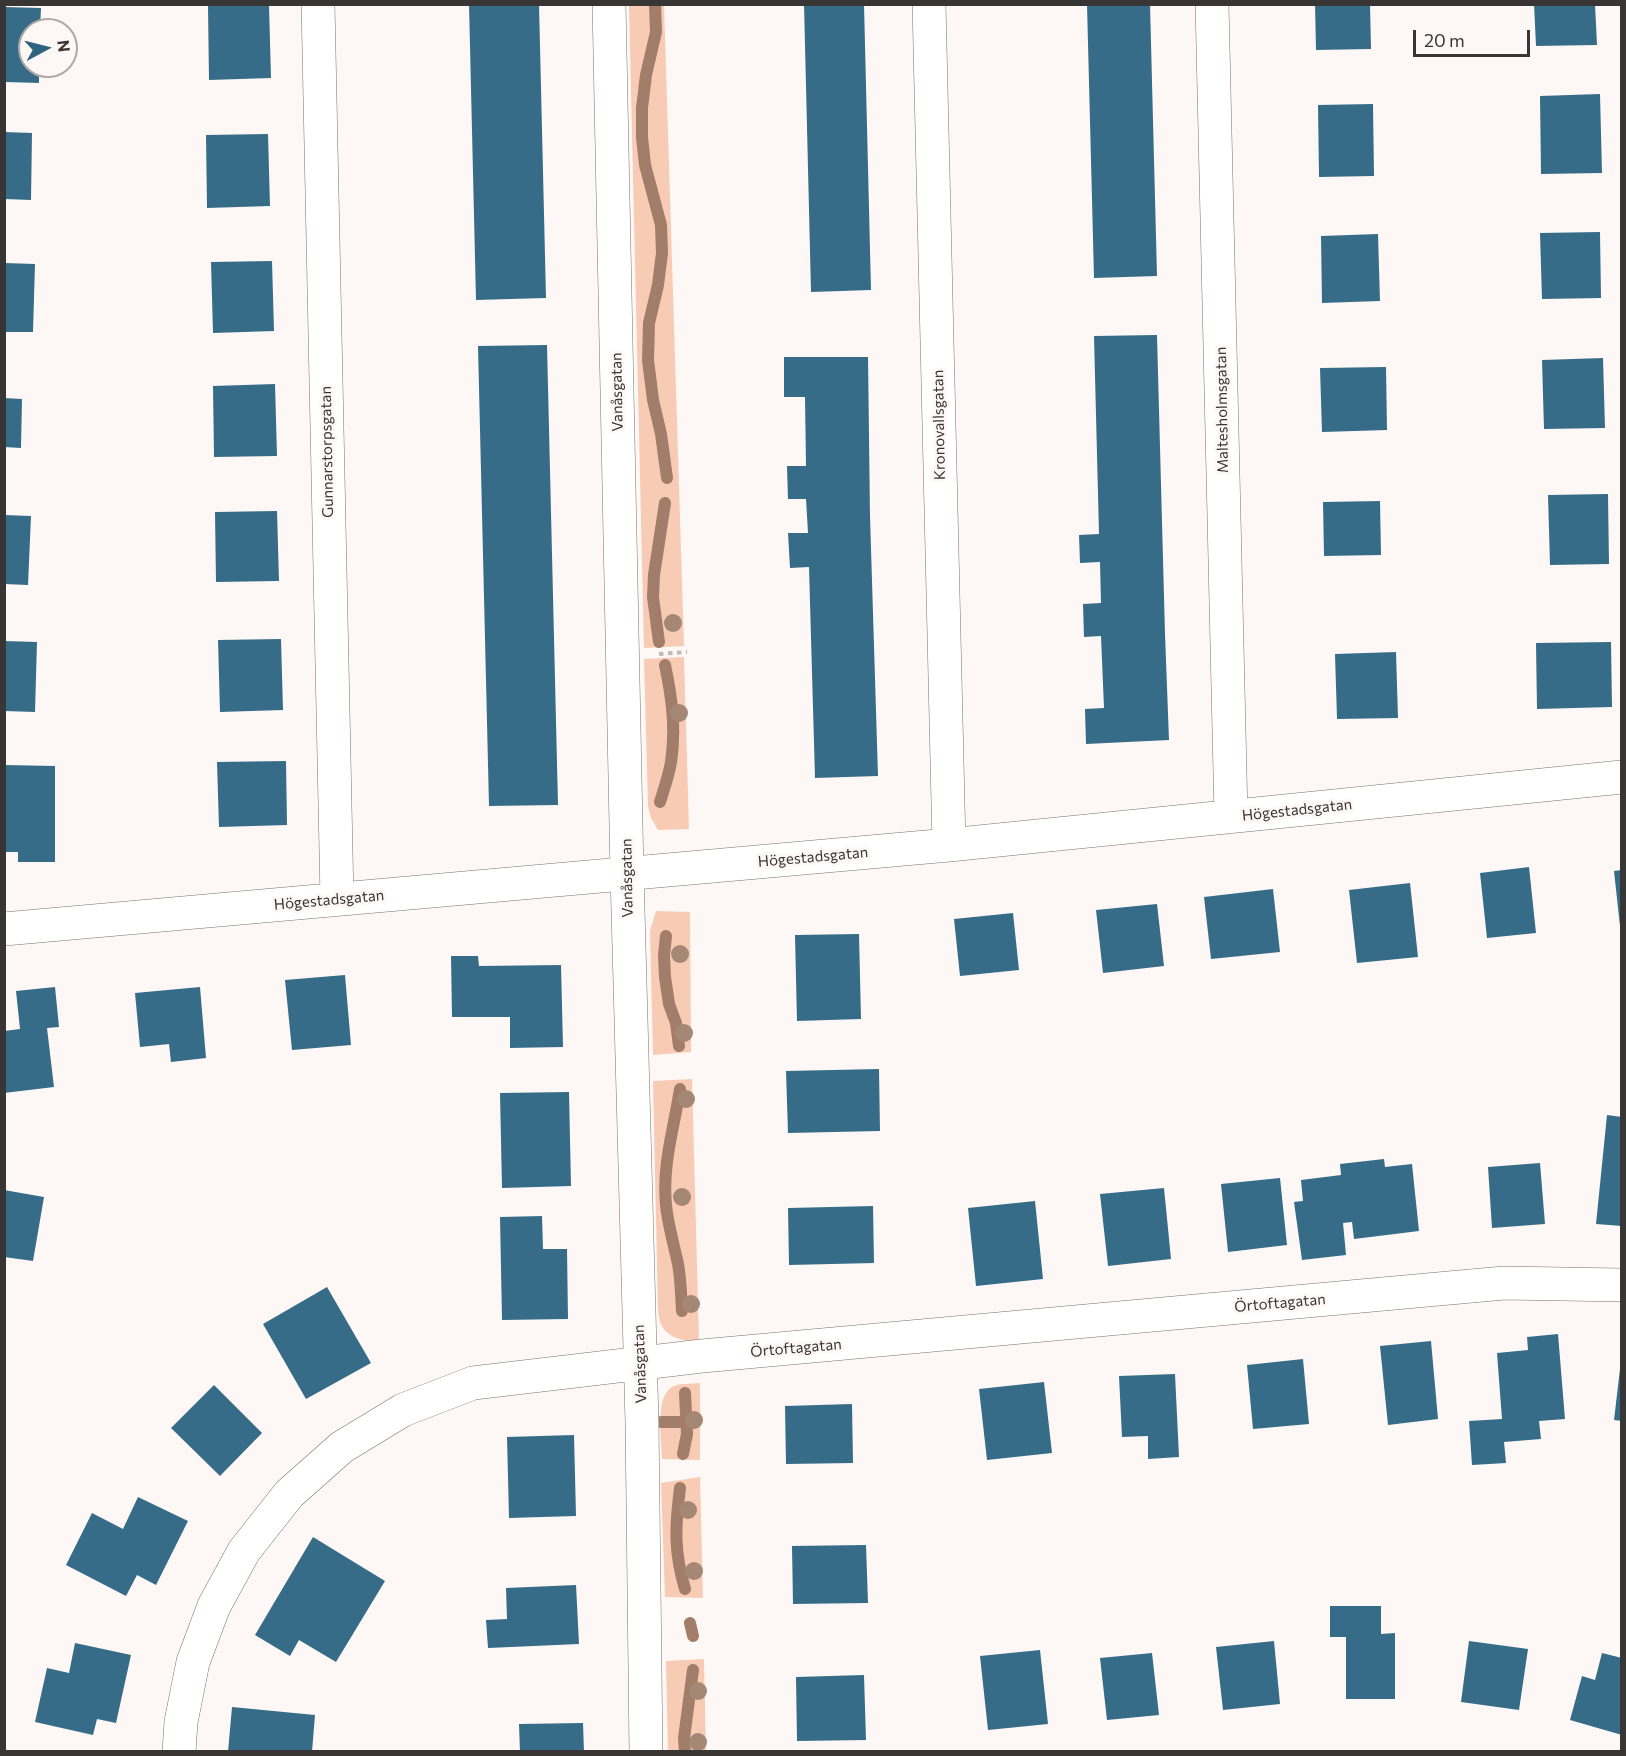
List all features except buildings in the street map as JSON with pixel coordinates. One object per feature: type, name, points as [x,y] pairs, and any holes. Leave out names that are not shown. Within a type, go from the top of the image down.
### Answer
[{"type":"street","name":"Gunnarstorpsgatan","points":[[318,4],[337,899]]},
{"type":"street","name":"Vanåsgatan","points":[[609,4],[627,873],[640,1364],[646,1752]]},
{"type":"street","name":"Kronovallsgatan","points":[[929,4],[949,845]]},
{"type":"street","name":"Maltesholmsgatan","points":[[1212,4],[1231,816]]},
{"type":"street","name":"Högestadsgatan","points":[[4,929],[949,845],[1622,777]]},
{"type":"street","name":"Örtoftagatan","points":[[179,1752],[181,1722],[193,1662],[214,1606],[244,1551],[289,1494],[342,1446],[404,1410],[473,1383],[714,1355],[1504,1283],[1622,1284]]},
{"type":"shaded area","points":[[629,5],[664,5],[684,646],[644,648]]},
{"type":"shaded area","points":[[684,657],[689,829],[658,830],[651,818],[648,806],[644,659]]},
{"type":"shaded area","points":[[656,911],[690,912],[691,1052],[653,1055],[650,931]]},
{"type":"shaded area","points":[[692,1079],[699,1342],[683,1340],[669,1334],[661,1324],[658,1311],[653,1081]]},
{"type":"shaded area","points":[[700,1383],[700,1460],[662,1459],[661,1410],[666,1393],[672,1387],[681,1384]]},
{"type":"shaded area","points":[[700,1477],[703,1598],[665,1597],[661,1483]]},
{"type":"shaded area","points":[[704,1659],[706,1751],[668,1751],[666,1661]]},
{"type":"waterway","points":[[655,4],[656,32],[646,75],[642,108],[642,137],[645,165],[661,225],[662,253],[658,285],[649,323],[648,360],[667,478]]},
{"type":"waterway","points":[[659,642],[653,597],[665,503]]},
{"type":"waterway","points":[[660,802],[670,767],[673,738],[671,701],[665,665]]},
{"type":"waterway","points":[[666,936],[665,977],[679,1046]]},
{"type":"waterway","points":[[680,1089],[667,1161],[665,1190],[668,1220],[679,1270],[682,1311]]},
{"type":"waterway","points":[[683,1454],[687,1434],[685,1393]]},
{"type":"waterway","points":[[661,1422],[687,1422]]},
{"type":"waterway","points":[[680,1488],[676,1539],[685,1589]]},
{"type":"waterway","points":[[690,1623],[693,1636]]},
{"type":"waterway","points":[[685,1752],[684,1738],[693,1670]]}]
